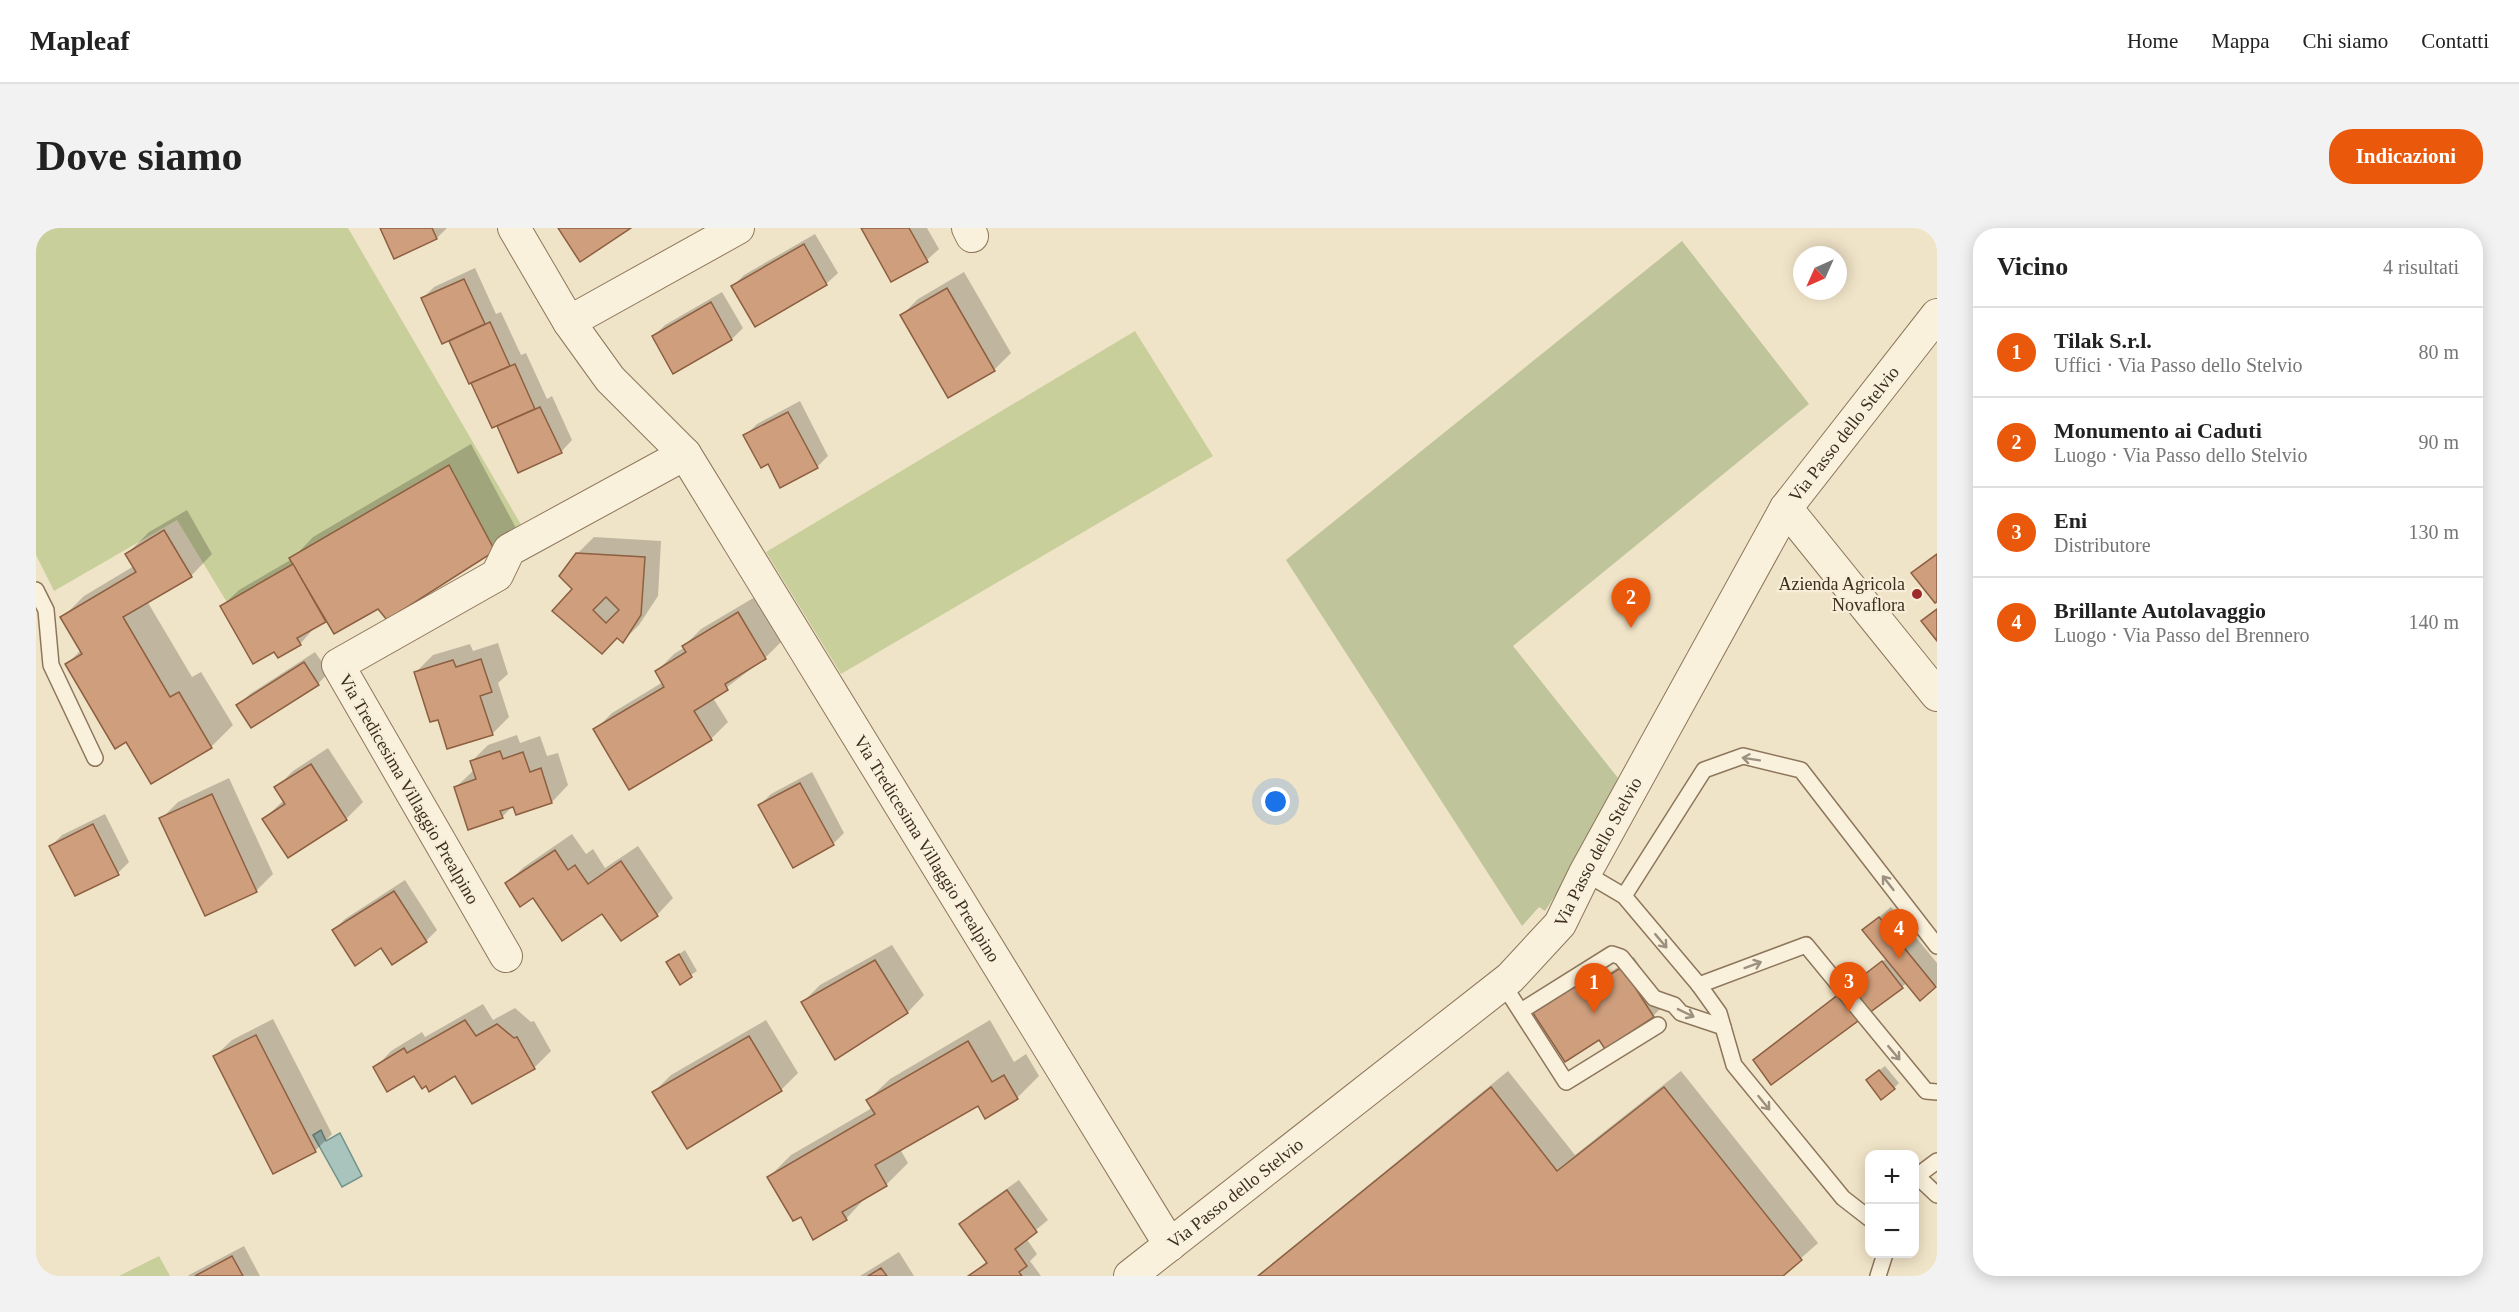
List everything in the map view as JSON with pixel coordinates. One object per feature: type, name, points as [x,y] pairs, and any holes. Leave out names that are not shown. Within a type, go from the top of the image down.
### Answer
[{"type":"street","name":"Via Tredicesima Villaggio Prealpino","points":[[514,228],[569,322],[609,379],[685,454],[1170,1245]]},
{"type":"street","points":[[569,322],[738,228]]},
{"type":"street","name":"Via Passo dello Stelvio","points":[[1130,1276],[1503,984],[1560,924],[1585,873],[1786,508],[1937,315]]},
{"type":"street","name":"Via Tredicesima Villaggio Prealpino","points":[[506,956],[338,665],[497,575],[508,550],[685,454]]},
{"type":"street","points":[[1786,508],[1937,695]]},
{"type":"lane","points":[[36,590],[46,610],[51,665],[95,758]]},
{"type":"lane","points":[[1624,896],[1704,770],[1743,756],[1801,770],[1937,946]]},
{"type":"lane","points":[[1585,873],[1624,896],[1699,985],[1719,1013],[1734,1065],[1844,1198],[1865,1216]]},
{"type":"lane","points":[[1699,985],[1806,945],[1926,1091],[1937,1092]]},
{"type":"lane","points":[[1521,1011],[1612,954],[1621,957],[1654,998],[1674,1005],[1682,1012],[1723,1027]]},
{"type":"lane","points":[[1503,984],[1566,1082],[1658,1025]]},
{"type":"lane","points":[[1919,1176],[1937,1161]]},
{"type":"lane","points":[[1919,1180],[1937,1195]]},
{"type":"lane","points":[[1878,1276],[1884,1258]]},
{"type":"green space","points":[[36,228],[348,228],[523,528],[342,626],[306,560],[228,604],[177,520],[54,591],[36,555]]},
{"type":"green space","points":[[1682,241],[1809,404],[1513,646],[1618,778],[1576,864],[1545,911],[1539,907],[1522,926],[1286,560]]},
{"type":"green space","points":[[1135,331],[1213,456],[841,674],[766,552]]},
{"type":"green space","points":[[159,1256],[170,1276],[119,1276]]},
{"type":"water","points":[[321,1130],[326,1141],[340,1133],[362,1176],[342,1187],[313,1135]]},
{"type":"building","points":[[380,228],[432,228],[437,239],[394,259]]},
{"type":"building","points":[[558,228],[631,228],[580,262]]},
{"type":"building","points":[[861,228],[909,228],[928,262],[891,282]]},
{"type":"building","points":[[804,244],[827,285],[755,327],[731,286]]},
{"type":"building","points":[[464,279],[485,324],[442,344],[421,298]]},
{"type":"building","points":[[947,288],[995,371],[948,398],[900,315]]},
{"type":"building","points":[[711,302],[732,340],[673,374],[652,336]]},
{"type":"building","points":[[490,322],[510,366],[469,384],[449,341]]},
{"type":"building","points":[[515,364],[535,409],[492,428],[471,383]]},
{"type":"building","points":[[540,407],[562,453],[518,473],[497,426]]},
{"type":"building","points":[[788,412],[818,468],[780,488],[768,464],[761,468],[743,435]]},
{"type":"building","points":[[449,465],[495,551],[387,620],[378,609],[334,634],[289,558]]},
{"type":"building","points":[[164,530],[192,577],[123,617],[170,697],[179,692],[212,748],[151,784],[126,742],[115,749],[65,664],[82,654],[60,617],[136,572],[125,554]]},
{"type":"building","points":[[576,553],[645,557],[641,615],[623,643],[617,638],[602,654],[552,611],[572,589],[559,576]],"holes":[[[606,597],[619,610],[606,623],[593,610]]]},
{"type":"building","points":[[1937,554],[1937,602],[1935,603],[1911,573]]},
{"type":"building","points":[[293,564],[326,622],[297,638],[301,645],[278,658],[274,652],[253,664],[220,606]]},
{"type":"building","points":[[1937,609],[1937,641],[1921,621]]},
{"type":"building","points":[[738,612],[766,659],[725,684],[728,690],[694,711],[712,740],[629,790],[593,729],[664,687],[655,671],[686,652],[682,646]]},
{"type":"building","points":[[481,659],[492,692],[480,696],[493,735],[447,749],[438,720],[430,722],[414,672],[453,660],[456,667]]},
{"type":"building","points":[[304,662],[319,685],[251,728],[236,705]]},
{"type":"building","points":[[500,751],[503,759],[523,752],[530,772],[541,768],[552,803],[516,815],[513,807],[500,811],[503,818],[468,830],[454,787],[476,779],[470,761]]},
{"type":"building","points":[[311,764],[347,820],[288,858],[262,819],[285,804],[274,787]]},
{"type":"building","points":[[800,783],[834,845],[793,868],[758,805]]},
{"type":"building","points":[[212,794],[257,892],[205,916],[159,818]]},
{"type":"building","points":[[93,824],[119,875],[75,896],[49,846]]},
{"type":"building","points":[[555,850],[568,870],[575,865],[588,884],[621,861],[658,916],[621,941],[602,914],[562,941],[533,898],[520,907],[505,883]]},
{"type":"building","points":[[394,891],[427,942],[392,965],[381,948],[355,966],[332,930]]},
{"type":"building","points":[[1879,917],[1936,987],[1920,1001],[1862,930]]},
{"type":"building","points":[[679,954],[692,977],[680,985],[666,962]]},
{"type":"building","points":[[875,960],[908,1013],[835,1060],[801,1002]]},
{"type":"building","points":[[1882,961],[1903,988],[1771,1085],[1753,1060]]},
{"type":"building","points":[[1622,967],[1654,1017],[1605,1049],[1599,1040],[1565,1062],[1533,1013],[1576,985],[1581,993]]},
{"type":"building","points":[[465,1020],[476,1036],[497,1024],[514,1038],[517,1037],[535,1069],[472,1104],[455,1076],[429,1092],[426,1086],[422,1089],[414,1076],[387,1092],[373,1067],[404,1048],[407,1053]]},
{"type":"building","points":[[256,1035],[316,1152],[273,1174],[213,1056]]},
{"type":"building","points":[[749,1036],[782,1091],[687,1149],[652,1092]]},
{"type":"building","points":[[968,1041],[992,1082],[1004,1075],[1018,1099],[985,1119],[978,1106],[875,1165],[887,1186],[842,1212],[847,1220],[813,1240],[801,1217],[793,1221],[767,1177],[875,1114],[866,1100]]},
{"type":"building","points":[[1879,1070],[1895,1089],[1881,1100],[1866,1080]]},
{"type":"building","points":[[1491,1087],[1557,1171],[1664,1087],[1802,1260],[1783,1276],[1258,1276]]},
{"type":"building","points":[[1007,1190],[1037,1232],[1015,1249],[1027,1266],[1019,1272],[1022,1276],[968,1276],[987,1263],[959,1224]]},
{"type":"building","points":[[232,1256],[243,1276],[195,1276]]},
{"type":"building","points":[[881,1268],[887,1276],[868,1276]]},
{"type":"place","name":"Azienda Agricola Novaflora","points":[[1917,594]]},
{"type":"place","name":"Monumento ai Caduti","points":[[1631,628]]},
{"type":"place","name":"Brillante Autolavaggio","points":[[1899,959]]},
{"type":"place","name":"Eni","points":[[1849,1012]]},
{"type":"place","name":"Tilak S.r.l.","points":[[1594,1013]]}]
